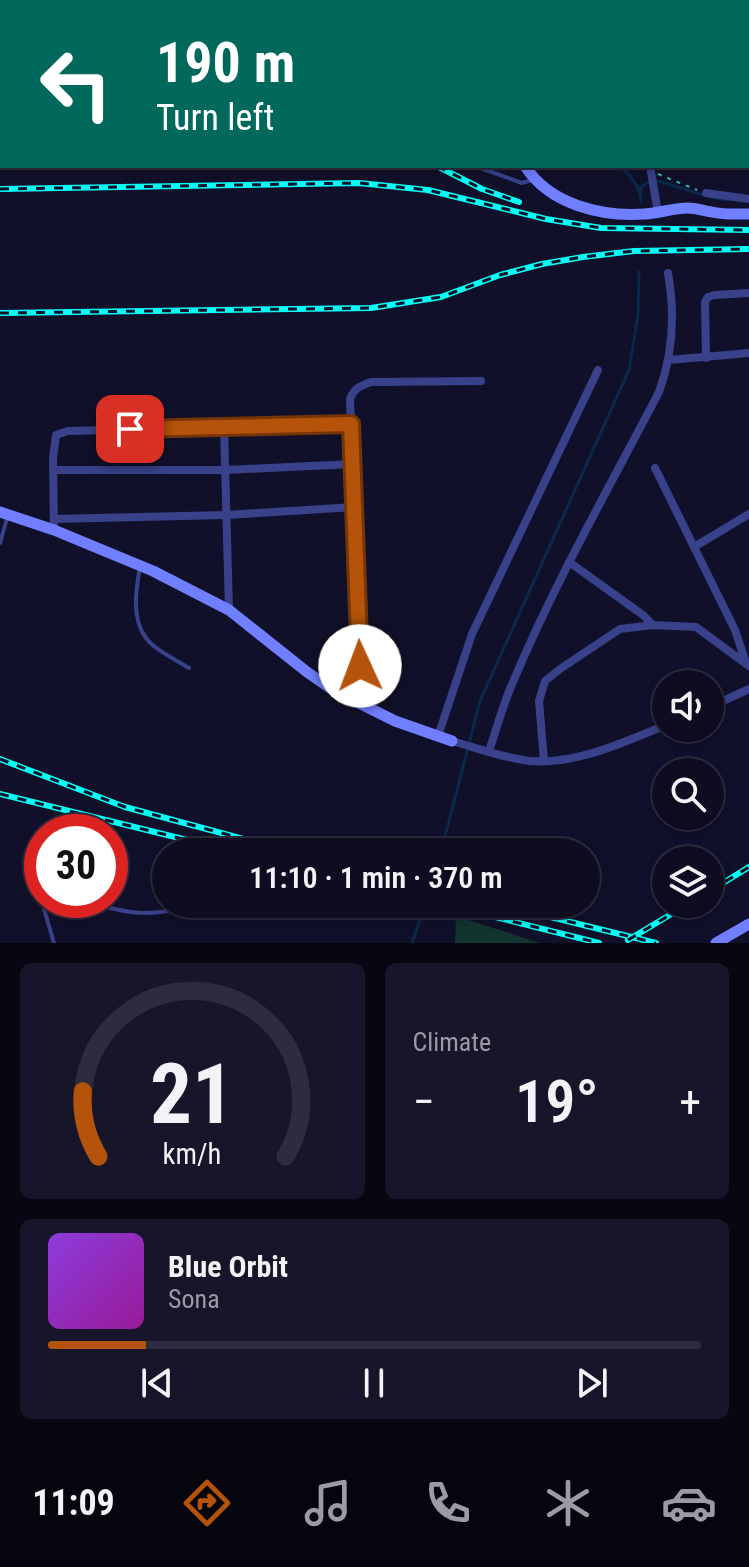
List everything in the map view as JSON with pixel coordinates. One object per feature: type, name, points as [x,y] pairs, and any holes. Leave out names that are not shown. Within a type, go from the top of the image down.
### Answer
[{"type":"street","points":[[526,168],[549,191],[572,203],[603,212],[652,214],[687,208],[749,214]]},
{"type":"street","points":[[652,175],[652,214]]},
{"type":"street","points":[[706,193],[749,199]]},
{"type":"street","points":[[485,750],[513,681],[569,562],[659,392],[669,360],[671,341],[668,273]]},
{"type":"street","points":[[706,358],[705,302],[708,297],[749,293]]},
{"type":"street","points":[[669,360],[749,353]]},
{"type":"street","points":[[438,736],[472,634],[598,370]]},
{"type":"street","points":[[358,703],[361,691],[350,399],[353,391],[371,382],[481,381]]},
{"type":"street","points":[[54,524],[56,435],[68,431],[351,424]]},
{"type":"street","points":[[224,427],[229,610]]},
{"type":"street","points":[[53,470],[225,470],[353,464]]},
{"type":"street","points":[[655,468],[735,630],[748,665]]},
{"type":"street","points":[[54,524],[354,507]]},
{"type":"street","points":[[4,513],[54,524],[229,610],[333,690],[395,721],[452,741],[521,759],[544,761],[580,755],[652,730]]},
{"type":"street","points":[[694,547],[749,514]]},
{"type":"street","points":[[569,562],[653,625]]},
{"type":"street","points":[[544,761],[539,701],[545,681],[620,629],[653,625],[696,627],[748,665]]},
{"type":"street","points":[[724,701],[749,689]]},
{"type":"street","points":[[716,943],[749,924]]},
{"type":"lane","points":[[481,168],[522,183],[534,179]]},
{"type":"lane","points":[[0,543],[4,513]]},
{"type":"lane","points":[[140,565],[136,604],[141,628],[156,647],[189,668]]},
{"type":"lane","points":[[128,913],[152,914]]},
{"type":"lane","points":[[47,918],[54,943]]},
{"type":"path","points":[[652,175],[706,193]]},
{"type":"green space","points":[[456,918],[462,918],[540,943],[455,943]]},
{"type":"waterway","points":[[621,168],[634,182],[641,202]]},
{"type":"waterway","points":[[656,181],[729,200]]},
{"type":"waterway","points":[[640,192],[642,186],[649,182]]},
{"type":"waterway","points":[[445,838],[480,701],[629,370],[638,315],[639,272]]},
{"type":"waterway","points":[[412,943],[421,918]]},
{"type":"railway","points":[[441,168],[482,189],[519,202]]},
{"type":"railway","points":[[0,189],[359,183],[428,190],[546,219],[601,228],[749,230]]},
{"type":"railway","points":[[0,313],[371,308],[441,297],[500,275],[583,257],[634,251],[749,249]]},
{"type":"railway","points":[[0,759],[125,807],[240,838]]},
{"type":"railway","points":[[0,794],[179,838]]},
{"type":"railway","points":[[724,882],[749,867]]},
{"type":"railway","points":[[499,918],[599,943]]},
{"type":"railway","points":[[554,918],[656,943]]},
{"type":"railway","points":[[628,940],[665,918]]},
{"type":"route","points":[[130,429],[351,424],[360,666]]}]
